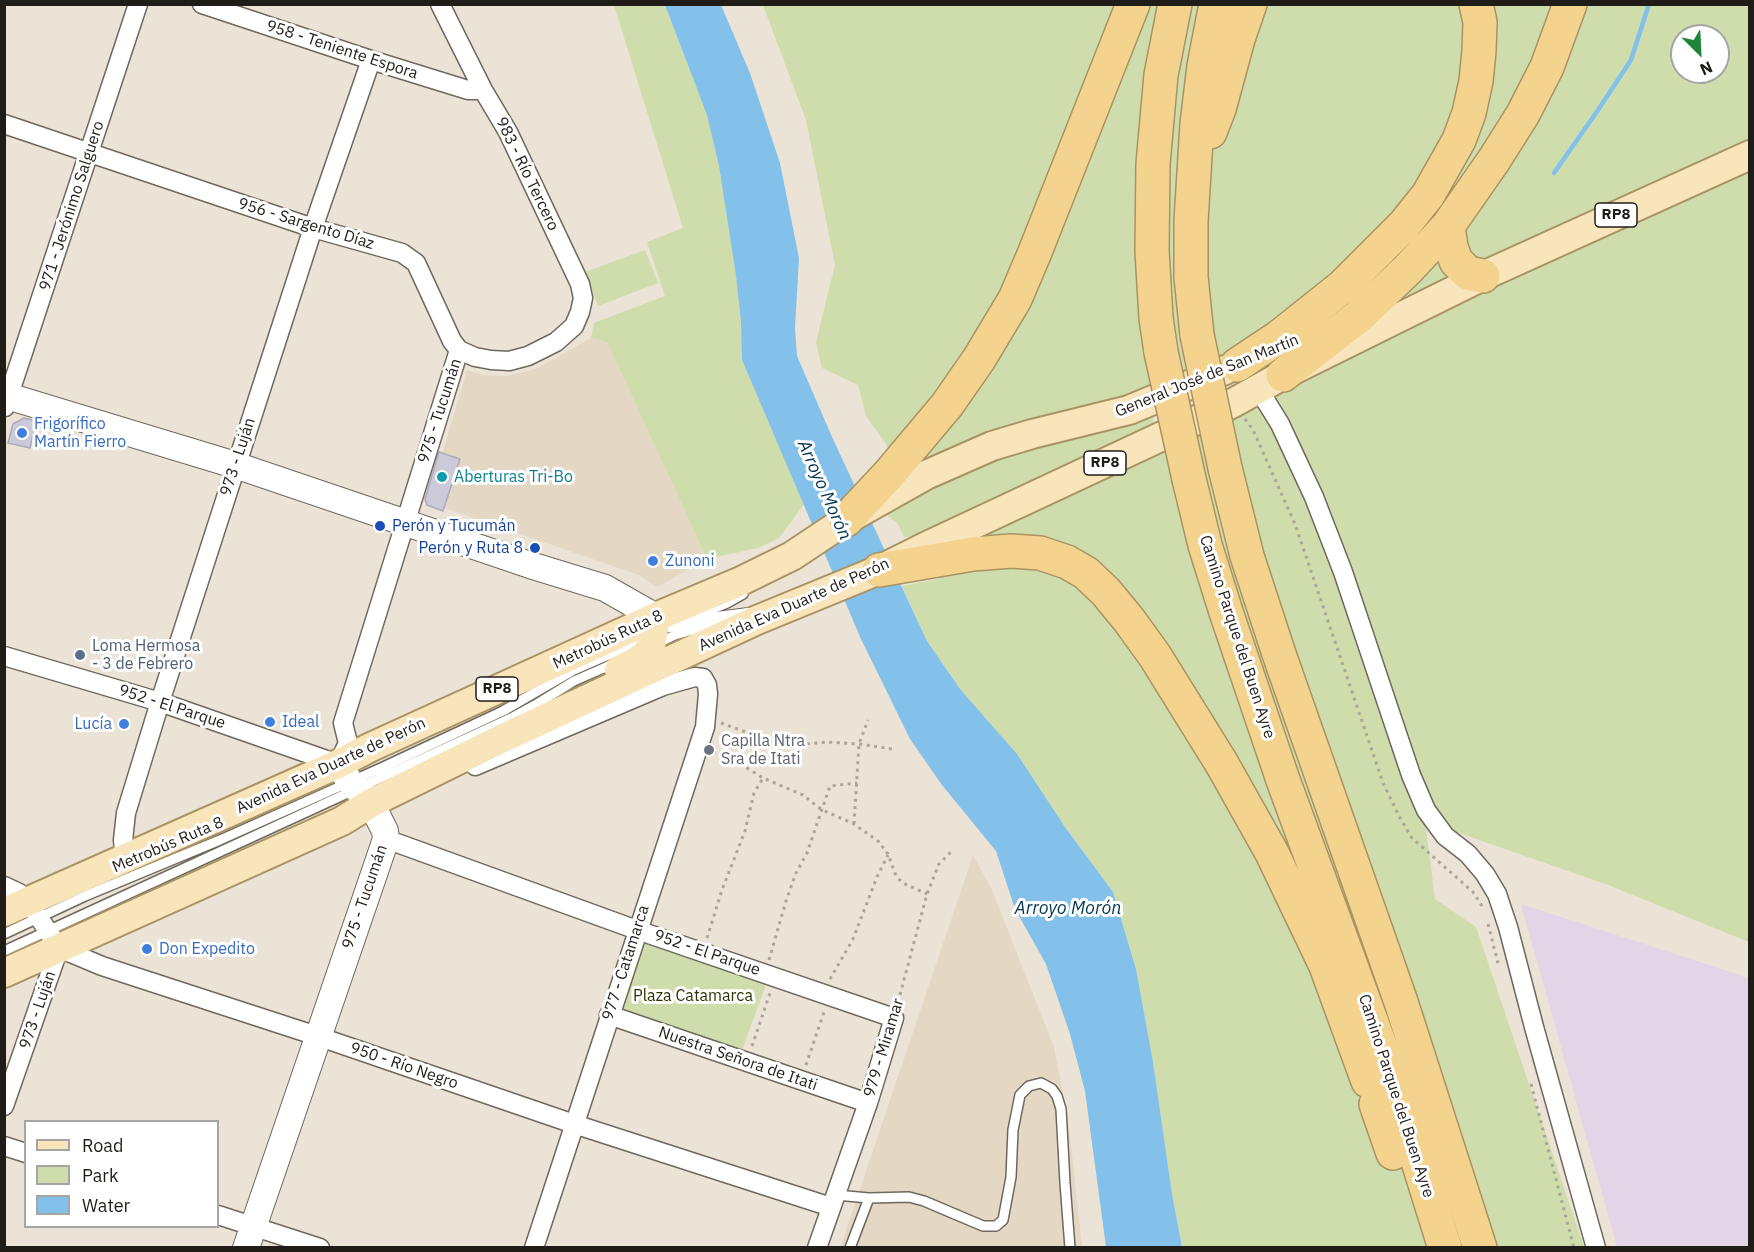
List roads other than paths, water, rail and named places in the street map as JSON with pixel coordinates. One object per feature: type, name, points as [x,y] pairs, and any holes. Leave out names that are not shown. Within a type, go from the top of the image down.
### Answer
[{"type":"highway","points":[[846,520],[894,482],[979,359],[1015,299],[1133,4]]},
{"type":"highway","name":"Camino Parque del Buen Ayre","points":[[1175,4],[1161,75],[1153,164],[1152,251],[1156,318],[1161,352],[1205,545],[1226,612],[1283,780],[1391,1075],[1445,1248]]},
{"type":"highway","name":"Camino Parque del Buen Ayre","points":[[1216,4],[1203,66],[1197,124],[1191,221],[1191,278],[1197,335],[1225,468],[1247,556],[1275,643],[1401,1002],[1480,1248]]},
{"type":"highway","points":[[1194,179],[1219,109],[1250,4]]},
{"type":"highway","points":[[1237,365],[1279,337],[1343,286],[1404,225],[1428,195],[1459,140],[1469,113],[1476,81],[1479,51],[1480,22],[1476,4]]},
{"type":"highway","points":[[1271,382],[1359,316],[1448,226],[1523,114],[1547,67],[1570,4]]},
{"type":"highway","points":[[1448,226],[1456,261],[1468,273],[1483,276]]},
{"type":"highway","points":[[879,570],[927,554],[1011,551],[1040,553],[1067,562],[1086,573],[1130,620],[1222,764],[1272,853],[1326,966],[1426,1248]]},
{"type":"main road","name":"General José de San Martín","points":[[927,554],[1483,276],[1749,155]]},
{"type":"main road","name":"General José de San Martín","points":[[894,482],[926,476],[992,446],[1129,410],[1359,316],[1483,276]]},
{"type":"main road","points":[[6,400],[235,465],[530,565],[605,588],[653,633]]},
{"type":"main road","name":"Avenida Eva Duarte de Perón","points":[[36,922],[342,821],[353,776],[371,747],[653,633],[739,582],[792,556],[846,520]]},
{"type":"main road","name":"Avenida Eva Duarte de Perón","points":[[4,973],[36,922],[125,859],[353,776],[532,716],[879,570]]},
{"type":"main road","points":[[532,716],[574,691],[645,655],[653,633],[684,621],[711,624],[757,620]]},
{"type":"main road","name":"975 - Tucumán","points":[[250,1237],[386,839],[385,831],[353,776]]},
{"type":"street","name":"971 - Jerónimo Salguero","points":[[6,400],[90,154],[138,4]]},
{"type":"street","name":"958 - Teniente Espora","points":[[202,4],[468,90],[483,90]]},
{"type":"street","name":"983 - Río Tercero","points":[[440,4],[483,90],[508,132],[580,284],[583,298],[574,326],[556,342],[528,356],[509,361],[491,360],[475,357],[459,350]]},
{"type":"street","name":"973 - Luján","points":[[125,859],[123,840],[126,813],[160,702],[235,465],[370,60]]},
{"type":"street","name":"956 - Sargento Díaz","points":[[4,124],[313,228],[402,253],[416,263],[452,341],[459,350]]},
{"type":"street","name":"975 - Tucumán","points":[[353,776],[343,723],[459,350]]},
{"type":"street","points":[[1271,382],[1280,424],[1298,460],[1343,572],[1411,775],[1426,810],[1445,836],[1468,854],[1485,874],[1497,894],[1596,1248]]},
{"type":"street","name":"952 - El Parque","points":[[4,656],[160,702],[353,776]]},
{"type":"street","name":"Avenida Eva Duarte de Perón","points":[[353,776],[411,794],[663,686],[694,677],[703,678]]},
{"type":"street","name":"977 - Catamarca","points":[[534,1248],[705,727],[708,694],[703,678]]},
{"type":"street","name":"952 - El Parque","points":[[386,839],[637,930],[894,1018]]},
{"type":"street","name":"950 - Río Negro","points":[[4,886],[19,893],[36,922],[102,966],[318,1035],[574,1124],[834,1201]]},
{"type":"street","name":"973 - Luján","points":[[4,1106],[36,922]]},
{"type":"street","name":"Nuestra Señora de Itati","points":[[609,1015],[868,1103]]},
{"type":"street","name":"979 - Miramar","points":[[817,1248],[868,1103],[894,1018]]},
{"type":"street","points":[[4,1146],[24,1152]]},
{"type":"street","points":[[219,1216],[250,1237],[320,1248]]},
{"type":"lane","points":[[757,583],[792,556]]},
{"type":"lane","name":"Metrobús Ruta 8","points":[[684,621],[728,603],[748,590]]},
{"type":"lane","name":"Metrobús Ruta 8","points":[[532,716],[574,681],[653,633],[675,635],[711,624]]},
{"type":"lane","points":[[4,934],[36,922]]},
{"type":"lane","points":[[4,951],[36,922]]},
{"type":"lane","points":[[834,1201],[909,1197],[983,1226],[996,1226],[1003,1220],[1011,1178],[1013,1130],[1020,1095],[1029,1086],[1041,1083],[1052,1089],[1061,1109],[1070,1248]]},
{"type":"lane","points":[[850,1248],[869,1198]]},
{"type":"water","name":"Arroyo Morón","points":[[665,5],[721,5],[750,73],[780,163],[799,258],[795,328],[797,356],[927,641],[960,689],[1017,754],[1065,827],[1113,892],[1136,969],[1182,1247],[1106,1247],[1085,1091],[1070,1034],[1046,964],[1015,909],[996,851],[942,785],[910,739],[861,639],[742,360],[736,276],[719,166],[707,115]]},
{"type":"waterway","points":[[1554,173],[1631,60],[1649,4]]},
{"type":"place","name":"Frigorífico Martín Fierro","points":[[22,433]]},
{"type":"place","name":"Aberturas Tri-Bo","points":[[442,477]]},
{"type":"place","name":"Perón y Tucumán","points":[[380,526]]},
{"type":"place","name":"Perón y Ruta 8","points":[[535,548]]},
{"type":"place","name":"Zunoni","points":[[653,561]]},
{"type":"place","name":"Loma Hermosa - 3 de Febrero","points":[[80,655]]},
{"type":"place","name":"Ideal","points":[[270,722]]},
{"type":"place","name":"Lucía","points":[[124,724]]},
{"type":"place","name":"Capilla Ntra Sra de Itati","points":[[709,750]]},
{"type":"place","name":"Don Expedito","points":[[147,949]]},
{"type":"park label","name":"Plaza Catamarca","points":[[693,996]]}]
